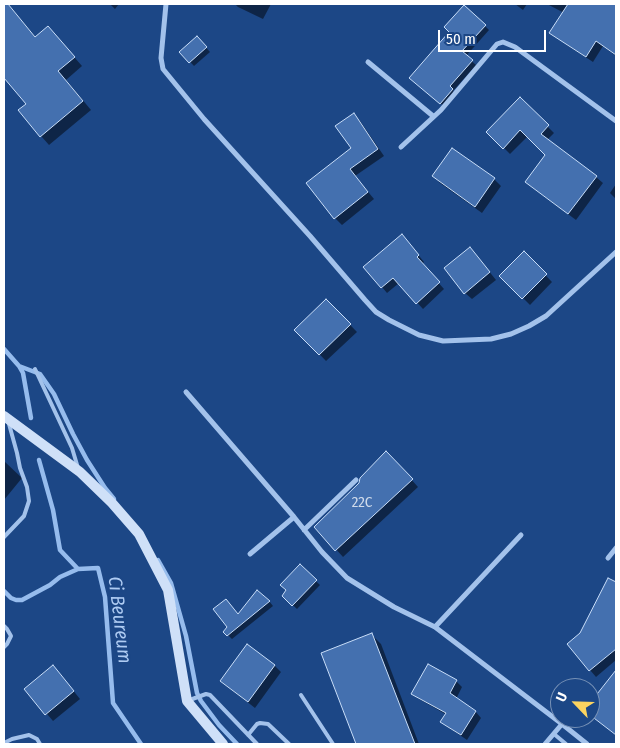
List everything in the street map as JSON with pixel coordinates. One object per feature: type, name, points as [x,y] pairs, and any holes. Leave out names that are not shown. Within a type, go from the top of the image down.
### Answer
[{"type":"main road","points":[[6,418],[80,472],[112,503],[139,534],[168,590],[191,700],[222,744]]},
{"type":"street","points":[[166,4],[161,58],[163,69],[204,119],[365,300],[376,312],[389,320],[419,335],[443,341],[491,339],[511,334],[546,316],[616,252]]},
{"type":"street","points":[[401,147],[441,110],[497,44],[503,42],[514,47],[616,121]]},
{"type":"street","points":[[368,62],[433,116]]},
{"type":"street","points":[[186,392],[346,578],[394,607],[435,627],[550,715]]},
{"type":"street","points":[[304,530],[356,480]]},
{"type":"street","points":[[250,554],[294,517]]},
{"type":"street","points":[[435,627],[521,535]]},
{"type":"street","points":[[608,558],[616,548]]},
{"type":"street","points":[[545,744],[559,728]]},
{"type":"street","points":[[567,728],[587,744]]},
{"type":"lane","points":[[34,369],[72,448],[80,472]]},
{"type":"lane","points":[[4,537],[24,516],[29,501],[18,453],[6,418]]},
{"type":"lane","points":[[4,626],[10,636],[4,647]]},
{"type":"lane","points":[[191,700],[206,694],[210,695],[257,744]]},
{"type":"lane","points":[[301,695],[333,744]]},
{"type":"lane","points":[[248,735],[257,724],[268,724],[289,744]]},
{"type":"lane","points":[[554,734],[566,744]]},
{"type":"lane","points":[[4,743],[29,735],[34,737],[40,744]]},
{"type":"building","points":[[4,4],[8,4],[35,37],[48,26],[75,57],[58,71],[83,101],[40,137],[18,110],[26,104],[4,78]]},
{"type":"building","points":[[568,4],[616,4],[616,55],[596,41],[586,57],[549,33]]},
{"type":"building","points":[[464,5],[486,25],[462,51],[473,60],[450,86],[453,89],[440,104],[409,78],[449,32],[444,27]]},
{"type":"building","points":[[197,36],[207,47],[189,63],[179,52]]},
{"type":"building","points":[[520,97],[549,125],[541,134],[597,176],[568,214],[525,182],[545,155],[520,130],[503,149],[486,132]]},
{"type":"building","points":[[354,113],[378,149],[350,169],[368,192],[334,219],[306,183],[351,148],[335,126]]},
{"type":"building","points":[[452,148],[495,178],[475,207],[432,176]]},
{"type":"building","points":[[402,234],[419,255],[417,257],[440,282],[416,304],[393,278],[381,288],[363,267]]},
{"type":"building","points":[[470,247],[490,272],[464,294],[444,268]]},
{"type":"building","points":[[524,251],[547,274],[522,299],[499,276]]},
{"type":"building","points":[[326,299],[351,324],[319,355],[294,330]]},
{"type":"building","points":[[386,451],[413,479],[335,551],[314,527],[359,483],[360,478]]},
{"type":"building","points":[[300,564],[317,580],[292,606],[282,596],[286,590],[280,585]]},
{"type":"building","points":[[608,578],[616,582],[616,649],[589,671],[567,644],[580,633]]},
{"type":"building","points":[[257,590],[270,601],[227,636],[223,632],[227,627],[213,609],[226,599],[238,614]]},
{"type":"building","points":[[372,633],[415,744],[356,744],[321,653]]},
{"type":"building","points":[[247,644],[275,665],[248,702],[220,681]]},
{"type":"building","points":[[428,664],[457,680],[450,693],[476,711],[461,735],[440,722],[446,713],[411,694]]},
{"type":"building","points":[[53,665],[74,691],[45,715],[24,689]]},
{"type":"building","points":[[616,670],[616,735],[600,723],[600,690]]},
{"type":"waterway","points":[[4,349],[23,373],[31,418]]},
{"type":"waterway","points":[[19,366],[40,374],[54,394],[87,460],[114,499]]},
{"type":"waterway","name":"Ci Beureum","points":[[39,460],[53,510],[60,550],[78,569],[98,568],[105,597],[113,703],[141,744]]},
{"type":"waterway","points":[[158,560],[171,583],[186,636],[197,693],[219,725],[237,744]]},
{"type":"waterway","points":[[4,591],[11,598],[22,600],[50,585],[60,577],[78,569]]}]
